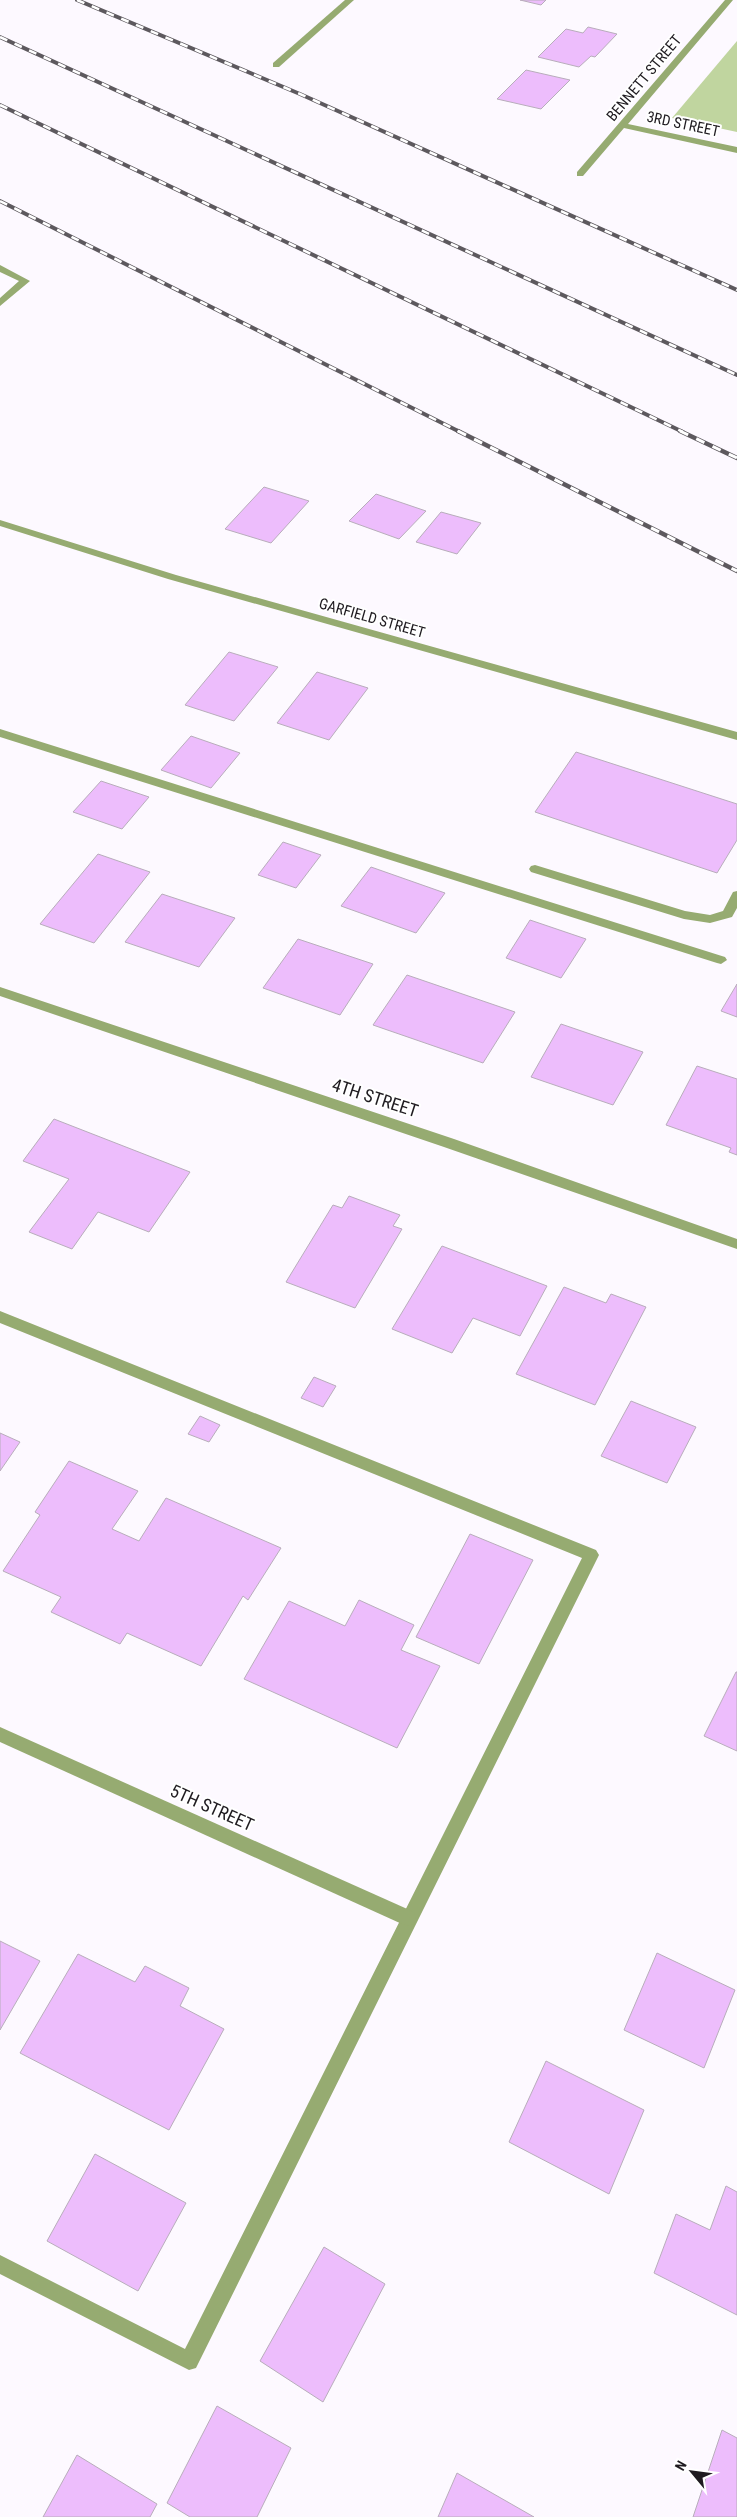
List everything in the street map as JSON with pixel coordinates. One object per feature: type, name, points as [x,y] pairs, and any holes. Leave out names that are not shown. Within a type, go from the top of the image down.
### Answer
[{"type":"street","points":[[276,65],[350,0]]},
{"type":"street","name":"BENNETT STREET","points":[[580,174],[729,0]]},
{"type":"street","name":"3RD STREET","points":[[623,125],[737,150]]},
{"type":"street","points":[[0,268],[25,281],[0,303]]},
{"type":"street","name":"GARFIELD STREET","points":[[0,523],[172,577],[737,736]]},
{"type":"street","points":[[0,733],[721,960]]},
{"type":"street","points":[[535,870],[684,915],[710,919],[728,914],[737,895]]},
{"type":"street","name":"4TH STREET","points":[[0,991],[249,1077],[450,1143],[737,1244]]},
{"type":"street","points":[[0,1317],[591,1554],[408,1918],[189,2361],[0,2264]]},
{"type":"street","name":"5TH STREET","points":[[0,1734],[408,1918]]},
{"type":"green space","points":[[737,41],[737,132],[672,118]]},
{"type":"building","points":[[520,0],[546,0],[541,5]]},
{"type":"building","points":[[588,27],[617,34],[595,57],[591,56],[579,67],[538,57],[566,29],[583,33]]},
{"type":"building","points":[[526,70],[570,80],[541,109],[497,99]]},
{"type":"building","points":[[264,487],[309,501],[271,543],[225,529]]},
{"type":"building","points":[[376,494],[426,511],[399,539],[349,521]]},
{"type":"building","points":[[441,512],[481,523],[457,554],[416,542]]},
{"type":"building","points":[[229,652],[278,667],[234,721],[185,705]]},
{"type":"building","points":[[317,672],[368,688],[329,740],[277,723]]},
{"type":"building","points":[[191,736],[240,753],[211,788],[161,770]]},
{"type":"building","points":[[576,752],[737,804],[737,840],[717,873],[535,812]]},
{"type":"building","points":[[101,781],[149,797],[122,829],[73,812]]},
{"type":"building","points":[[283,842],[321,855],[296,888],[258,875]]},
{"type":"building","points":[[98,854],[150,872],[94,943],[40,924]]},
{"type":"building","points":[[371,867],[445,893],[416,933],[341,906]]},
{"type":"building","points":[[162,894],[235,918],[199,967],[125,942]]},
{"type":"building","points":[[530,920],[586,939],[561,978],[506,958]]},
{"type":"building","points":[[298,939],[373,964],[340,1015],[263,988]]},
{"type":"building","points":[[407,975],[515,1012],[483,1063],[373,1025]]},
{"type":"building","points":[[737,984],[737,1017],[721,1011]]},
{"type":"building","points":[[561,1024],[643,1052],[613,1105],[531,1077]]},
{"type":"building","points":[[697,1066],[737,1079],[737,1155],[729,1152],[731,1148],[666,1125]]},
{"type":"building","points":[[54,1119],[190,1172],[149,1232],[98,1212],[72,1249],[29,1232],[69,1179],[23,1161]]},
{"type":"building","points":[[349,1196],[400,1215],[393,1226],[402,1229],[355,1308],[286,1282],[333,1205],[342,1208]]},
{"type":"building","points":[[442,1246],[547,1286],[520,1336],[473,1318],[452,1353],[392,1329]]},
{"type":"building","points":[[564,1287],[606,1303],[611,1294],[646,1307],[595,1405],[516,1374]]},
{"type":"building","points":[[314,1377],[336,1386],[323,1407],[301,1398]]},
{"type":"building","points":[[631,1401],[696,1427],[667,1483],[601,1456]]},
{"type":"building","points":[[200,1416],[220,1425],[209,1442],[188,1434]]},
{"type":"building","points":[[0,1433],[20,1442],[0,1471]]},
{"type":"building","points":[[69,1461],[138,1491],[112,1529],[139,1541],[166,1498],[281,1548],[248,1600],[243,1596],[201,1666],[127,1633],[120,1644],[51,1612],[61,1597],[3,1571],[40,1515],[35,1512]]},
{"type":"building","points":[[470,1534],[533,1560],[479,1664],[416,1637]]},
{"type":"building","points":[[359,1600],[414,1625],[401,1650],[440,1666],[397,1748],[244,1679],[289,1601],[345,1626]]},
{"type":"building","points":[[737,1672],[737,1751],[704,1736]]},
{"type":"building","points":[[0,1941],[40,1961],[0,2030]]},
{"type":"building","points":[[657,1953],[735,1990],[704,2068],[624,2030]]},
{"type":"building","points":[[78,1954],[135,1982],[145,1966],[189,1988],[180,2006],[224,2029],[169,2130],[20,2053]]},
{"type":"building","points":[[546,2061],[644,2110],[609,2194],[509,2142]]},
{"type":"building","points":[[95,2154],[186,2203],[138,2291],[47,2241]]},
{"type":"building","points":[[726,2186],[737,2192],[737,2315],[654,2273],[676,2214],[710,2230]]},
{"type":"building","points":[[324,2247],[385,2284],[323,2402],[260,2361]]},
{"type":"building","points":[[217,2406],[291,2448],[257,2517],[190,2517],[167,2503]]},
{"type":"building","points":[[722,2430],[737,2438],[737,2517],[693,2517]]},
{"type":"building","points":[[77,2455],[157,2504],[150,2517],[43,2517]]},
{"type":"building","points":[[457,2473],[534,2517],[438,2517]]},
{"type":"railway","points":[[77,0],[300,94],[737,290]]},
{"type":"railway","points":[[0,37],[737,375]]},
{"type":"railway","points":[[0,105],[683,432]]},
{"type":"railway","points":[[0,201],[460,432]]},
{"type":"railway","points":[[458,431],[737,571]]},
{"type":"railway","points":[[680,431],[737,458]]}]
